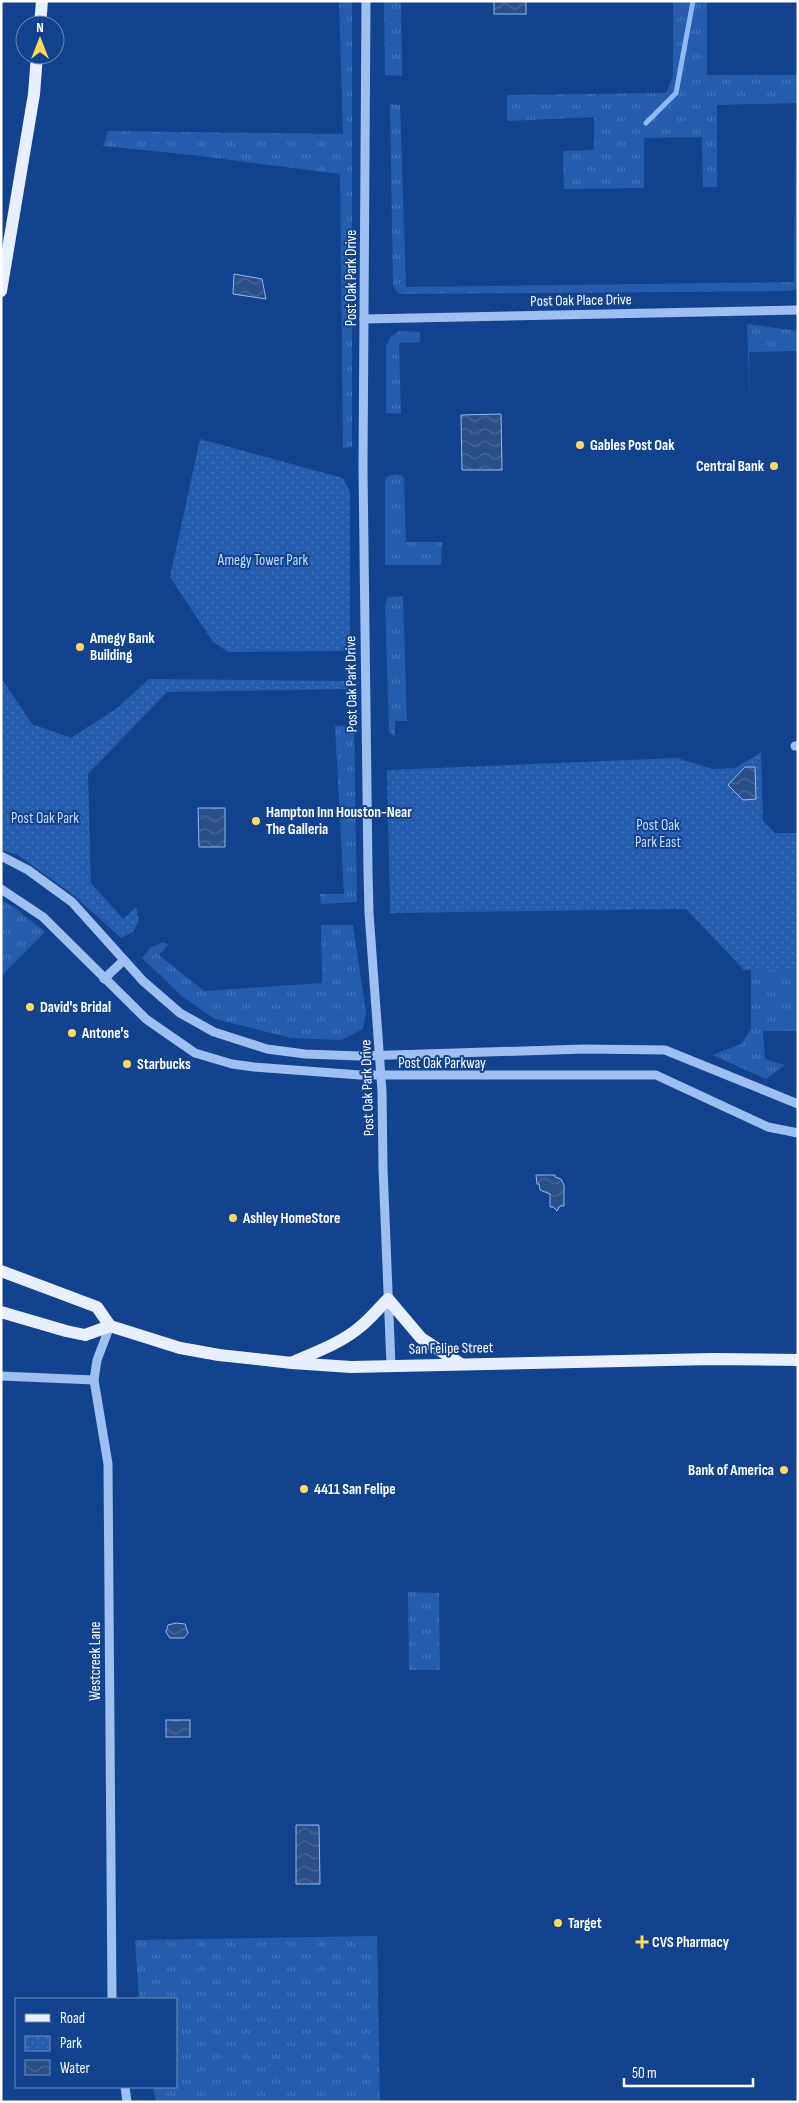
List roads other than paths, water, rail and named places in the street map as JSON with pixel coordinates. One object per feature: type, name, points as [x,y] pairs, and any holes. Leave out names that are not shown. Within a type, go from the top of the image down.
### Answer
[{"type":"main road","points":[[41,15],[42,1]]},
{"type":"main road","points":[[1,291],[34,94],[36,65]]},
{"type":"main road","points":[[1,1271],[97,1307],[110,1326],[85,1335],[1,1312]]},
{"type":"main road","points":[[292,1363],[339,1342],[361,1327],[388,1299],[420,1338],[461,1364]]},
{"type":"main road","name":"San Felipe Street","points":[[110,1326],[180,1348],[219,1355],[352,1367],[798,1360]]},
{"type":"street","name":"Post Oak Park Drive","points":[[366,1],[363,620],[370,931],[381,1076],[391,1365]]},
{"type":"street","name":"Post Oak Place Drive","points":[[364,319],[798,310]]},
{"type":"street","name":"Post Oak Parkway","points":[[1,856],[28,870],[72,902],[143,981],[180,1013],[214,1032],[267,1049],[305,1054],[380,1056],[585,1049],[665,1050],[798,1104]]},
{"type":"street","name":"Post Oak Parkway","points":[[1,888],[43,917],[146,1019],[195,1053],[232,1064],[254,1067],[381,1076],[656,1075],[768,1127],[798,1133]]},
{"type":"street","points":[[104,979],[124,960]]},
{"type":"street","name":"Westcreek Lane","points":[[110,1326],[97,1360],[94,1380],[108,1464],[112,1998]]},
{"type":"street","points":[[1,1376],[94,1380]]},
{"type":"street","points":[[125,2088],[127,2102]]},
{"type":"water","points":[[494,1],[526,1],[526,14],[494,14]]},
{"type":"water","points":[[234,274],[262,279],[266,299],[233,294]]},
{"type":"water","points":[[501,414],[502,470],[462,470],[461,415]]},
{"type":"water","points":[[745,767],[755,767],[756,799],[743,800],[728,785]]},
{"type":"water","points":[[198,808],[225,808],[225,847],[199,847]]},
{"type":"water","points":[[536,1175],[555,1175],[555,1177],[561,1179],[564,1185],[564,1206],[560,1206],[557,1211],[550,1207],[550,1194],[540,1190]]},
{"type":"water","points":[[176,1623],[185,1624],[188,1633],[184,1638],[170,1638],[166,1632],[168,1625]]},
{"type":"water","points":[[166,1720],[190,1720],[190,1737],[166,1737]]},
{"type":"water","points":[[296,1825],[319,1825],[320,1884],[296,1884]]},
{"type":"waterway","points":[[646,123],[676,93],[693,1]]},
{"type":"place","name":"Gables Post Oak","points":[[580,445]]},
{"type":"place","name":"Central Bank","points":[[774,466]]},
{"type":"place","name":"Amegy Bank Building","points":[[80,647]]},
{"type":"place","name":"Hampton Inn Houston-Near The Galleria","points":[[256,821]]},
{"type":"place","name":"David's Bridal","points":[[30,1007]]},
{"type":"place","name":"Antone's","points":[[72,1033]]},
{"type":"place","name":"Starbucks","points":[[127,1064]]},
{"type":"place","name":"Ashley HomeStore","points":[[233,1218]]},
{"type":"place","name":"Bank of America","points":[[784,1470]]},
{"type":"place","name":"4411 San Felipe","points":[[304,1489]]},
{"type":"place","name":"Target","points":[[558,1923]]},
{"type":"place","name":"CVS Pharmacy","points":[[642,1942]]},
{"type":"park label","name":"Amegy Tower Park","points":[[263,560]]},
{"type":"park label","name":"Post Oak Park","points":[[45,818]]},
{"type":"park label","name":"Post Oak Park East","points":[[658,834]]}]
